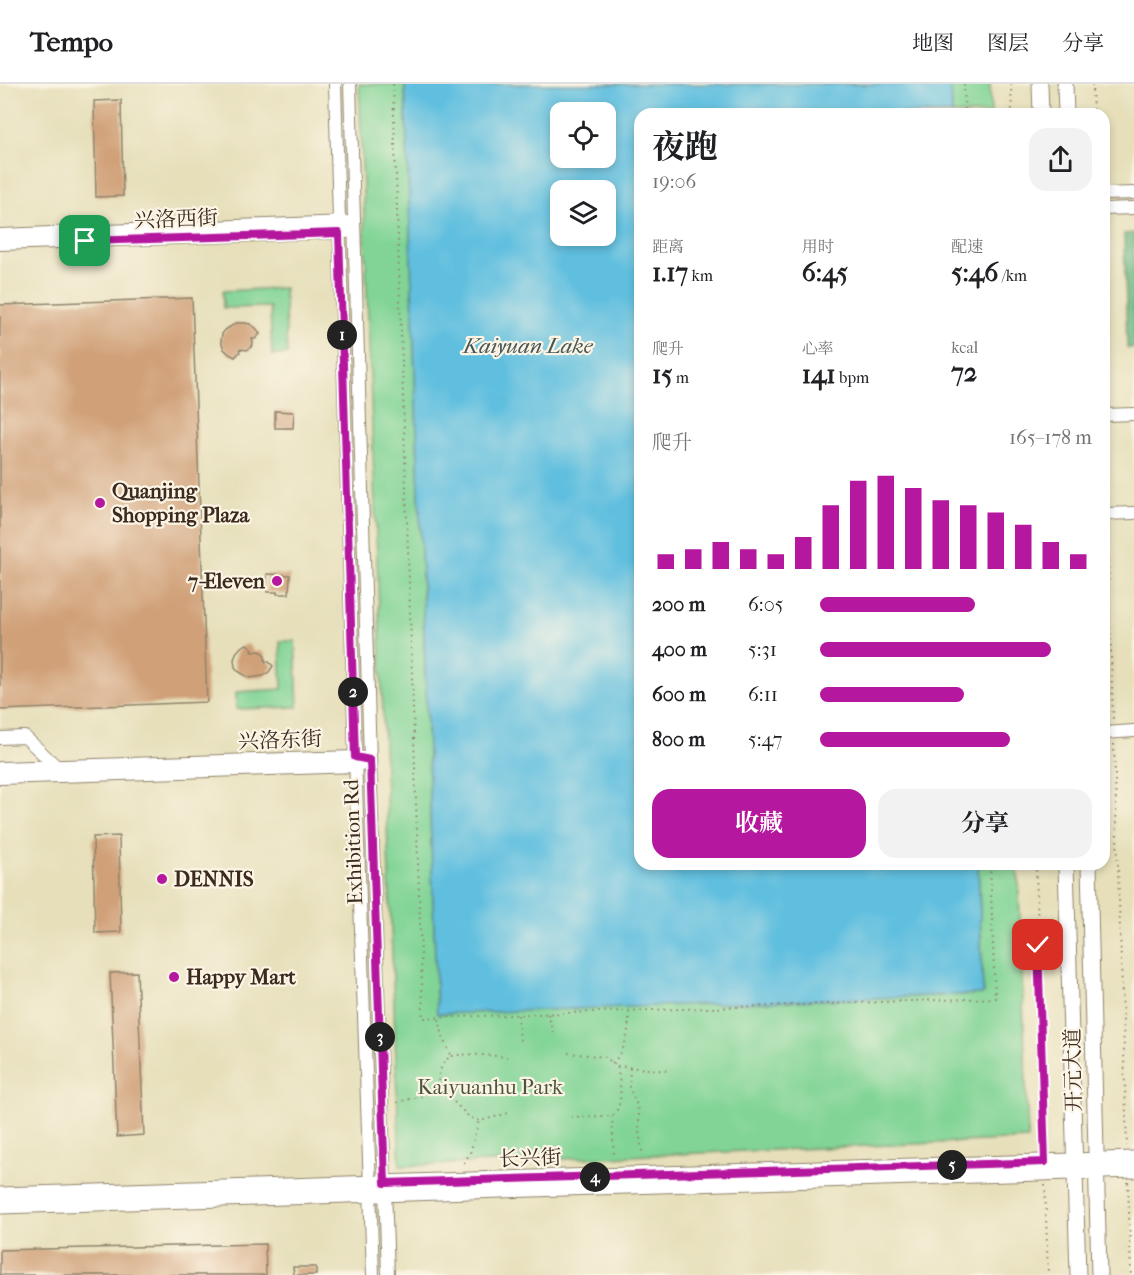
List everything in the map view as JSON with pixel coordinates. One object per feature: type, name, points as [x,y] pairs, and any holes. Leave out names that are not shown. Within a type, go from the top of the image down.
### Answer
[{"type":"main road","points":[[1040,84],[1041,108]]},
{"type":"main road","points":[[1065,84],[1065,108]]},
{"type":"main road","name":"开元大道","points":[[1066,870],[1078,1275]]},
{"type":"main road","name":"开元大道","points":[[1089,870],[1099,1275]]},
{"type":"main road","name":"长兴街","points":[[0,1206],[378,1189],[1131,1165]]},
{"type":"main road","name":"长兴街","points":[[0,1195],[378,1189]]},
{"type":"street","name":"Exhibition Rd","points":[[335,84],[355,761],[378,1189],[388,1275]]},
{"type":"street","name":"Exhibition Rd","points":[[350,84],[370,760],[378,1189],[373,1275]]},
{"type":"street","points":[[1110,194],[1134,193]]},
{"type":"street","points":[[1110,208],[1134,207]]},
{"type":"street","name":"兴洛西街","points":[[0,244],[354,227]]},
{"type":"street","name":"兴洛西街","points":[[0,234],[339,228]]},
{"type":"street","points":[[1110,415],[1134,414]]},
{"type":"street","points":[[1110,514],[1134,513]]},
{"type":"street","points":[[1110,736],[1134,731]]},
{"type":"street","points":[[1110,736],[1134,740]]},
{"type":"street","points":[[0,738],[25,737],[56,766]]},
{"type":"street","name":"兴洛东街","points":[[0,778],[370,760]]},
{"type":"street","name":"兴洛东街","points":[[0,768],[355,761]]},
{"type":"path","points":[[393,84],[423,1018],[995,998],[990,870]]},
{"type":"path","points":[[964,84],[965,108]]},
{"type":"path","points":[[1011,84],[1012,108]]},
{"type":"path","points":[[1092,84],[1093,108]]},
{"type":"path","points":[[1110,756],[1131,1165],[1131,1275]]},
{"type":"path","points":[[1036,870],[1048,1275]]},
{"type":"path","points":[[612,1063],[620,1057],[627,1039],[629,1011]]},
{"type":"path","points":[[548,1014],[554,1033]]},
{"type":"path","points":[[518,1015],[520,1041]]},
{"type":"path","points":[[439,1018],[444,1041],[452,1056]]},
{"type":"path","points":[[568,1053],[605,1057],[617,1066],[669,1071]]},
{"type":"path","points":[[397,1102],[415,1098],[438,1087],[441,1068],[452,1056],[507,1057]]},
{"type":"path","points":[[569,1117],[612,1116],[615,1114],[620,1106],[620,1080],[617,1066]]},
{"type":"path","points":[[630,1068],[629,1087],[639,1114],[643,1156]]},
{"type":"path","points":[[438,1087],[475,1120],[500,1117],[512,1112]]},
{"type":"path","points":[[612,1116],[614,1157]]},
{"type":"path","points":[[464,1163],[470,1153],[479,1120]]},
{"type":"green space","name":"Kaiyuanhu Park","points":[[359,84],[405,84],[437,1013],[983,994],[978,870],[1018,870],[1028,1139],[400,1166]]},
{"type":"green space","points":[[951,84],[990,84],[991,108],[952,108]]},
{"type":"green space","points":[[1134,233],[1134,348],[1127,348],[1124,234]]},
{"type":"green space","points":[[284,288],[287,354],[272,355],[270,307],[223,308],[223,291]]},
{"type":"green space","points":[[280,641],[295,641],[298,707],[236,709],[236,692],[282,689]]},
{"type":"water","name":"Kaiyuan Lake","points":[[405,84],[951,84],[952,108],[634,108],[634,870],[978,870],[983,994],[437,1014]]},
{"type":"building","points":[[121,100],[123,196],[96,197],[94,101]]},
{"type":"building","name":"Quanjing Shopping Plaza","points":[[192,298],[207,702],[0,710],[0,305]]},
{"type":"building","points":[[236,323],[250,324],[260,334],[252,339],[251,347],[247,350],[240,349],[235,357],[224,349],[221,341],[225,330]]},
{"type":"building","points":[[275,411],[294,412],[293,428],[275,428]]},
{"type":"building","points":[[267,574],[290,575],[289,594],[267,592]]},
{"type":"building","points":[[247,644],[253,649],[251,651],[263,653],[265,661],[273,666],[263,676],[249,678],[235,667],[236,653]]},
{"type":"building","points":[[119,836],[121,932],[95,933],[93,837]]},
{"type":"building","points":[[137,972],[144,1135],[117,1137],[110,973]]},
{"type":"building","points":[[265,1244],[266,1275],[0,1275],[0,1250]]},
{"type":"building","points":[[293,1267],[316,1267],[316,1275],[294,1275]]},
{"type":"place","name":"Quanjing Shopping Plaza","points":[[100,503]]},
{"type":"place","name":"7-Eleven","points":[[277,581]]},
{"type":"place","name":"DENNIS","points":[[162,879]]},
{"type":"place","name":"Happy Mart","points":[[174,977]]},
{"type":"route","points":[[85,241],[339,233],[355,757],[370,760],[385,1183],[1045,1162],[1038,945]]}]
